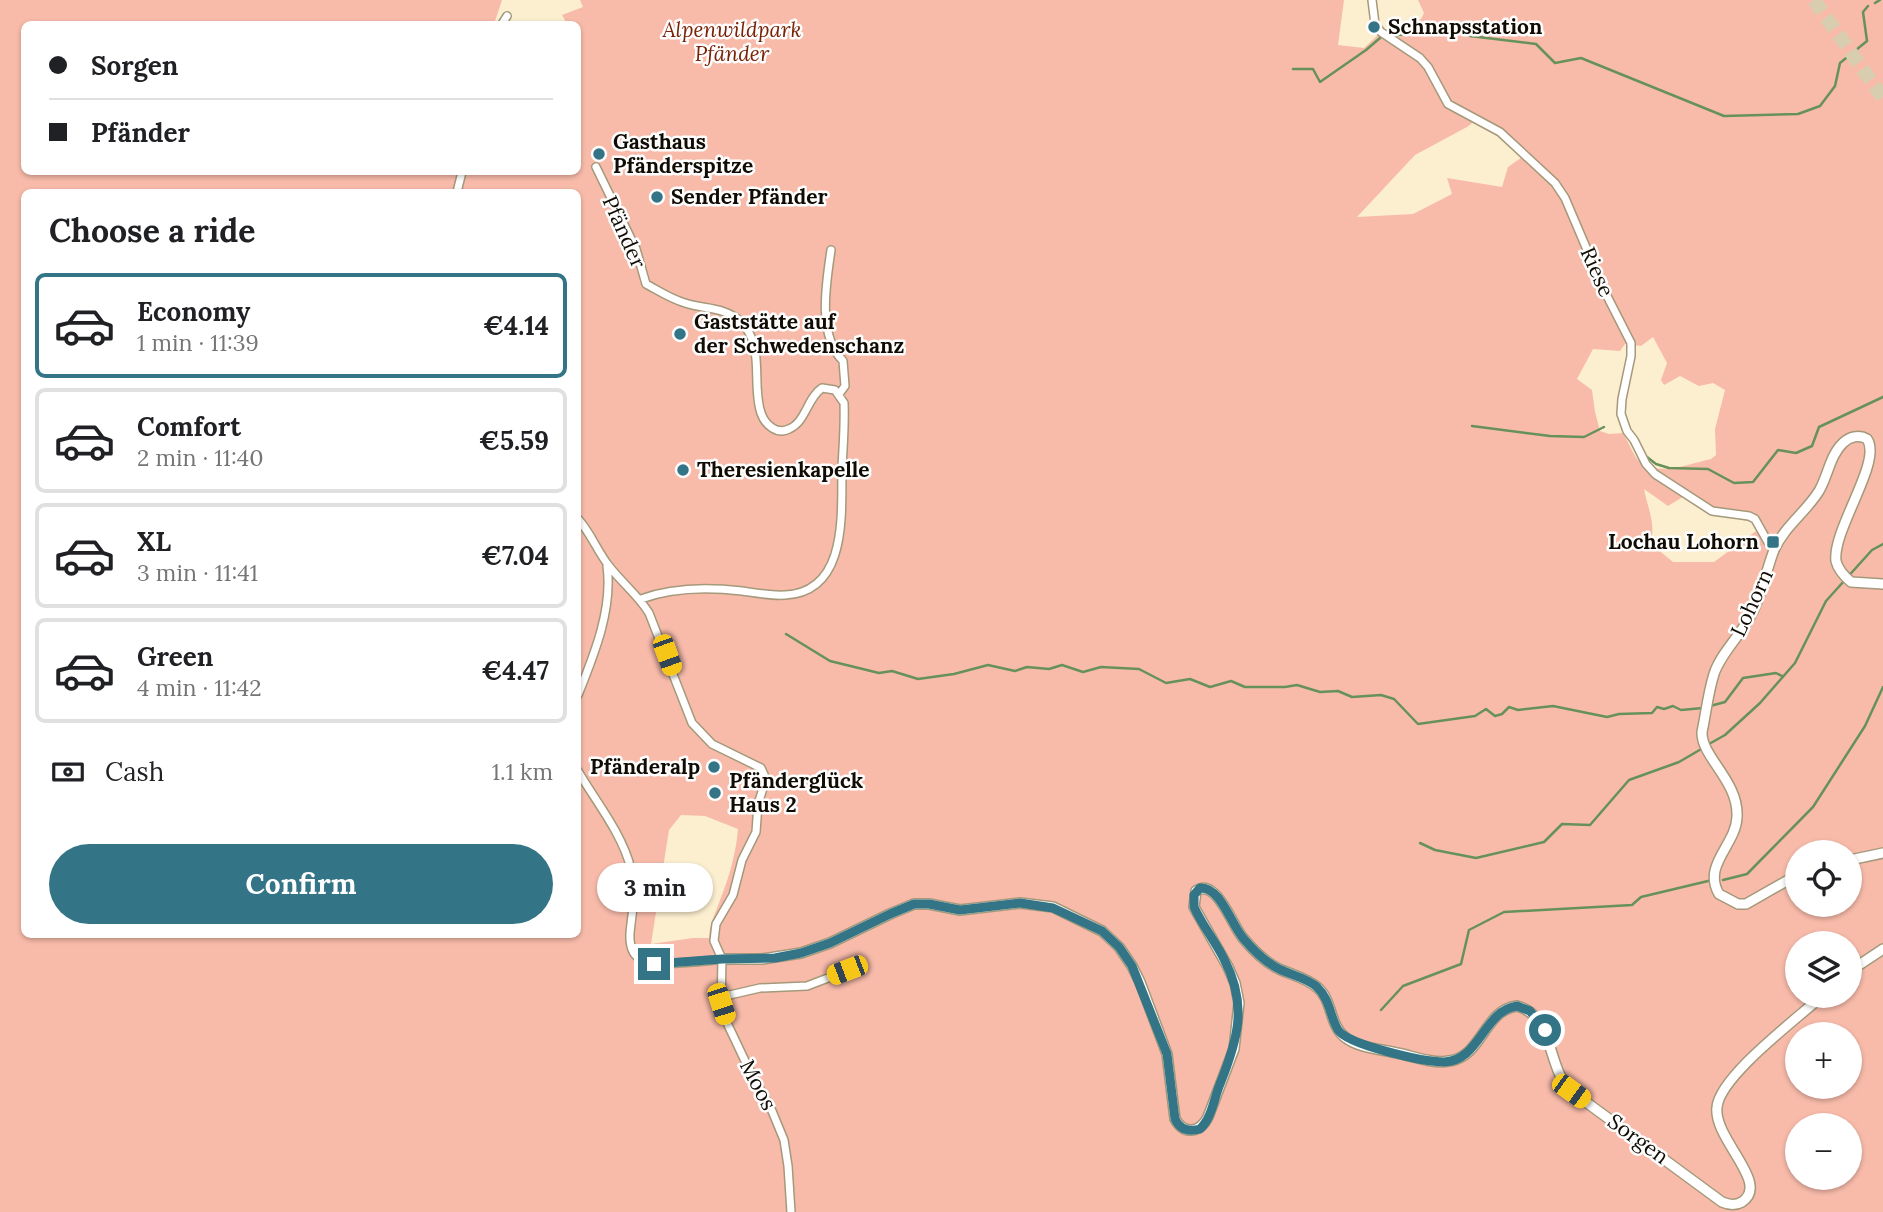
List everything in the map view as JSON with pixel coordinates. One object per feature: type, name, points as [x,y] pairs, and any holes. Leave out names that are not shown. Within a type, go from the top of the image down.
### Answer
[{"type":"street","name":"Riese","points":[[1372,0],[1373,17],[1381,32],[1420,58],[1428,67],[1448,104],[1500,132],[1555,183],[1565,198],[1630,343],[1631,356],[1621,414],[1646,464],[1655,474],[1712,511],[1755,519],[1769,544],[1775,548]]},
{"type":"street","points":[[504,21],[507,16]]},
{"type":"street","name":"Pfänder","points":[[596,167],[636,249],[646,284],[678,301],[729,314],[745,327],[756,358],[760,413],[770,427],[782,431],[793,428],[822,388],[831,388],[839,394]]},
{"type":"street","points":[[640,599],[686,589],[786,595],[811,587],[820,580],[836,552],[842,524],[845,424],[844,403],[839,394],[845,386],[843,361],[833,351],[826,313],[831,250]]},
{"type":"street","name":"Lohorn","points":[[1785,882],[1746,904],[1738,904],[1719,894],[1713,877],[1735,827],[1737,809],[1730,784],[1703,741],[1702,735],[1714,675],[1750,619],[1775,548],[1819,491],[1838,448],[1849,439],[1862,436],[1872,443],[1875,467],[1871,481],[1839,542],[1837,563],[1848,580],[1883,584]]},
{"type":"street","points":[[581,523],[607,565],[640,599],[658,630],[692,723],[712,744],[761,768],[766,779],[758,804],[756,832],[741,860],[733,895],[715,929],[715,946],[722,959],[654,964],[643,961],[633,952],[630,937],[634,901],[631,867],[612,826],[581,776]]},
{"type":"street","points":[[581,687],[600,635],[608,593],[607,565]]},
{"type":"street","points":[[1862,857],[1883,853]]},
{"type":"street","name":"Sorgen","points":[[722,959],[775,958],[801,953],[830,943],[914,904],[960,910],[1032,904],[1053,908],[1102,931],[1119,947],[1138,977],[1167,1054],[1175,1119],[1188,1131],[1200,1129],[1209,1117],[1234,1049],[1239,1015],[1232,974],[1194,907],[1194,895],[1204,887],[1217,894],[1236,929],[1258,954],[1277,968],[1318,988],[1328,1003],[1332,1019],[1340,1033],[1358,1044],[1430,1060],[1450,1061],[1469,1051],[1501,1012],[1517,1006],[1530,1011],[1545,1030],[1564,1085],[1727,1205],[1734,1205],[1745,1199],[1751,1183],[1719,1128],[1717,1102],[1726,1083],[1809,1008]]},
{"type":"street","points":[[1862,963],[1883,949]]},
{"type":"street","name":"Moos","points":[[722,959],[721,1004],[732,1034],[779,1127],[787,1152],[791,1212]]},
{"type":"street","points":[[721,997],[760,988],[807,986],[862,965]]},
{"type":"green space","name":"Alpenwildpark Pfänder","points":[[0,0],[502,0],[495,21],[21,21],[21,175],[581,175],[581,21],[565,21],[562,15],[583,7],[580,0],[1344,0],[1338,45],[1364,48],[1378,35],[1385,40],[1406,35],[1411,24],[1421,19],[1424,13],[1418,0],[1883,0],[1883,1212],[0,1212]],"holes":[[[1479,118],[1525,155],[1508,167],[1502,187],[1447,178],[1452,194],[1413,214],[1357,217],[1415,155]],[[1653,337],[1667,363],[1661,380],[1664,385],[1680,376],[1699,386],[1713,383],[1725,390],[1715,429],[1716,455],[1711,459],[1675,468],[1648,466],[1638,460],[1623,433],[1609,434],[1600,431],[1592,390],[1577,379],[1593,349],[1620,351],[1625,344],[1641,346]],[[1644,489],[1668,506],[1686,495],[1707,511],[1751,522],[1761,535],[1756,531],[1714,562],[1673,562],[1650,543],[1652,523]],[[681,815],[705,816],[738,829],[732,865],[711,923],[709,938],[651,944],[669,830]]]},
{"type":"waterway","points":[[1875,3],[1880,0]]},
{"type":"waterway","points":[[1392,36],[1421,32],[1448,23],[1470,36],[1536,44],[1555,63],[1581,58],[1724,116],[1798,114],[1820,106],[1835,86],[1840,63],[1867,41],[1863,12],[1868,6]]},
{"type":"waterway","points":[[1293,69],[1313,69],[1320,82],[1380,38]]},
{"type":"waterway","points":[[1647,457],[1656,464],[1669,468],[1708,469],[1734,483],[1753,482],[1778,450],[1796,453],[1812,446],[1819,427],[1883,397]]},
{"type":"waterway","points":[[1472,426],[1550,436],[1584,437],[1604,427]]},
{"type":"waterway","points":[[1709,744],[1725,735],[1760,703],[1795,663],[1826,601],[1872,550],[1883,544]]},
{"type":"waterway","points":[[786,634],[830,661],[879,673],[892,671],[918,679],[954,674],[988,665],[1015,671],[1027,667],[1049,669],[1062,665],[1083,672],[1101,667],[1139,669],[1166,683],[1190,679],[1210,687],[1231,681],[1245,687],[1297,685],[1320,692],[1338,691],[1352,697],[1381,695],[1394,699],[1418,724],[1475,716],[1486,709],[1495,716],[1502,714],[1509,707],[1518,710],[1553,706],[1607,717],[1652,713],[1657,707],[1664,709],[1673,706],[1681,710],[1703,708]]},
{"type":"waterway","points":[[1710,706],[1725,702],[1743,678],[1776,673],[1782,676]]},
{"type":"waterway","points":[[1723,880],[1747,874],[1813,807],[1865,726],[1883,687]]},
{"type":"waterway","points":[[1420,843],[1435,850],[1476,858],[1544,842],[1562,824],[1590,825],[1629,780],[1679,762],[1703,748]]},
{"type":"waterway","points":[[1381,1010],[1403,986],[1461,964],[1469,930],[1504,912],[1632,905],[1641,897],[1708,881]]},
{"type":"tunnel","points":[[1814,0],[1883,98]]},
{"type":"place","name":"Schnapsstation","points":[[1374,27]]},
{"type":"place","name":"Gasthaus Pfänderspitze","points":[[599,154]]},
{"type":"place","name":"Sender Pfänder","points":[[657,197]]},
{"type":"place","name":"Gaststätte auf der Schwedenschanz","points":[[680,334]]},
{"type":"place","name":"Theresienkapelle","points":[[683,470]]},
{"type":"place","name":"Lochau Lohorn","points":[[1773,542]]},
{"type":"place","name":"Pfänderalp","points":[[714,767]]},
{"type":"place","name":"Pfänderglück Haus 2","points":[[715,793]]},
{"type":"route","points":[[654,964],[775,958],[801,953],[830,943],[914,904],[929,904],[953,910],[1020,903],[1045,905],[1102,931],[1119,947],[1132,966],[1167,1054],[1175,1119],[1177,1124],[1188,1131],[1200,1129],[1209,1117],[1234,1049],[1239,1015],[1232,974],[1194,907],[1193,898],[1200,888],[1209,888],[1217,894],[1241,937],[1267,962],[1318,988],[1328,1003],[1332,1019],[1340,1033],[1348,1040],[1440,1062],[1463,1056],[1497,1015],[1511,1007],[1517,1006],[1530,1011],[1545,1030]]}]
